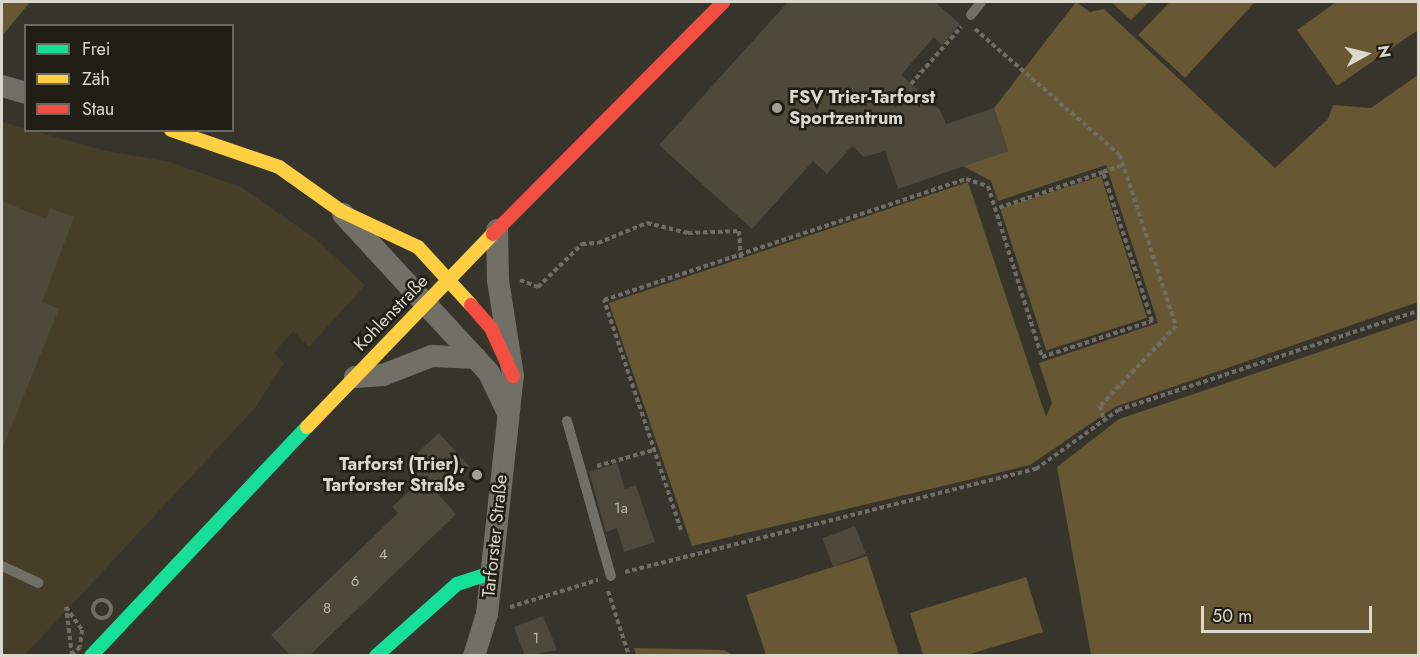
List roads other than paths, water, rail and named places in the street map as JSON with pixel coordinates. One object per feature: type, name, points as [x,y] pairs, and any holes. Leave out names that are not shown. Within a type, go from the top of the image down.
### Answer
[{"type":"main road","name":"Kohlenstraße","points":[[91,656],[426,301],[723,2]]},
{"type":"main road","points":[[177,132],[279,167],[341,212],[418,247],[491,328],[513,376]]},
{"type":"main road","points":[[376,656],[457,584],[491,573]]},
{"type":"street","points":[[2,86],[24,92]]},
{"type":"street","points":[[341,212],[426,301],[476,358],[509,415]]},
{"type":"street","name":"Tarforster Straße","points":[[474,656],[487,614],[513,376],[498,280],[497,230]]},
{"type":"street","points":[[355,377],[383,375],[432,356],[476,358]]},
{"type":"lane","points":[[971,15],[981,2]]},
{"type":"lane","points":[[567,421],[607,577]]},
{"type":"lane","points":[[2,567],[38,583]]},
{"type":"place","name":"FSV Trier-Tarforst Sportzentrum","points":[[777,108]]},
{"type":"place","name":"Tarforst (Trier), Tarforster Straße","points":[[477,475]]}]
